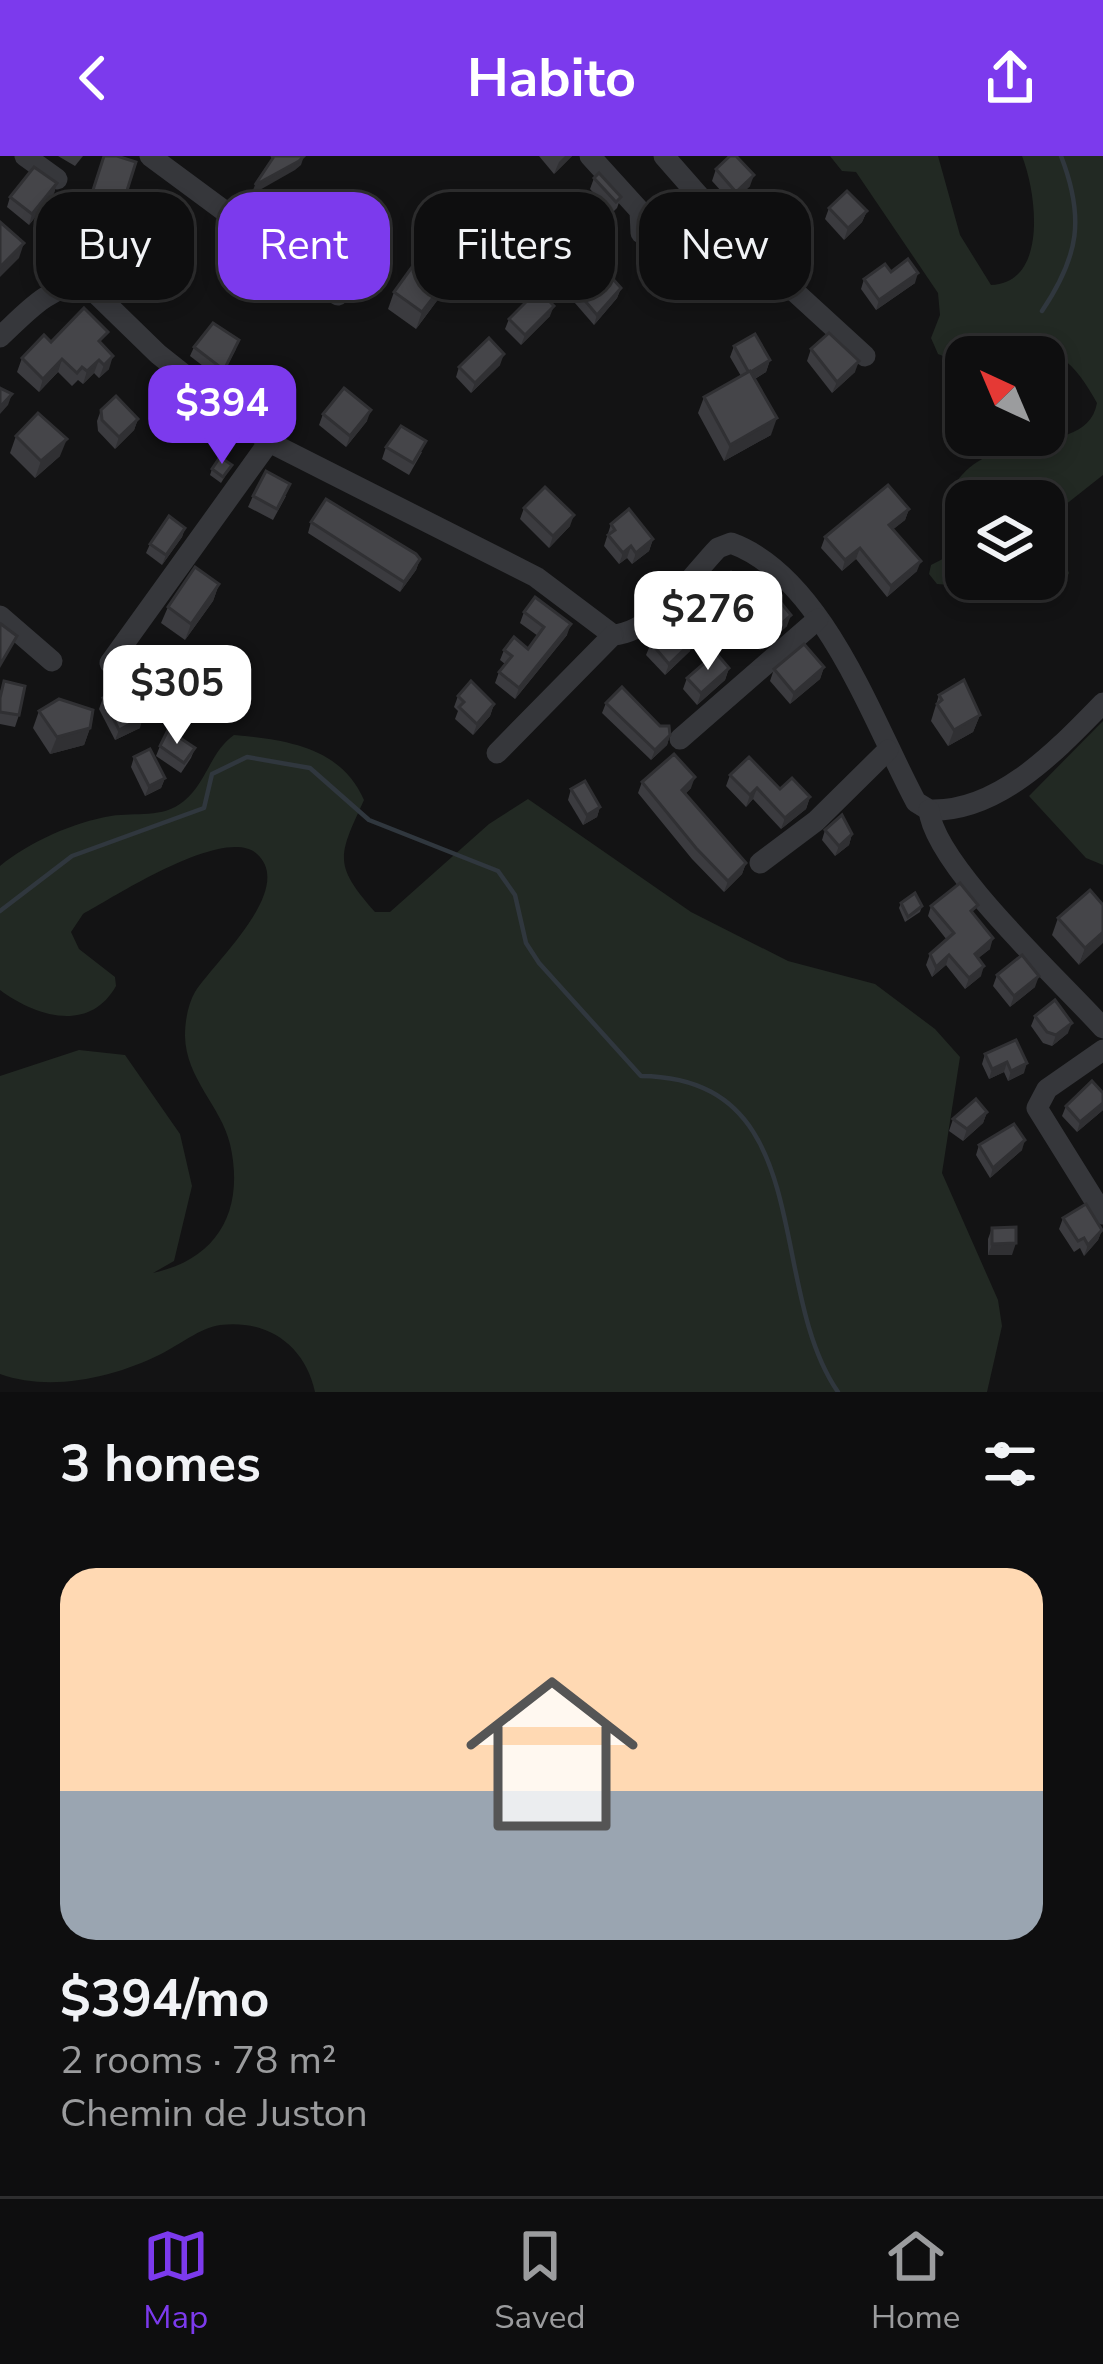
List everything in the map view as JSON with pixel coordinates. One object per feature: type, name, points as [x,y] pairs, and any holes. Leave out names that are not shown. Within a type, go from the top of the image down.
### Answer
[{"type":"street","points":[[25,156],[57,179]]},
{"type":"street","points":[[150,156],[218,206]]},
{"type":"street","points":[[590,156],[639,210]]},
{"type":"street","points":[[664,156],[735,237],[865,356]]},
{"type":"street","points":[[0,337],[64,285],[85,284],[158,354],[269,442],[536,577],[613,635],[630,634],[647,623],[718,548],[731,543],[748,549],[818,619],[849,667],[916,802],[929,811],[973,804],[1035,769],[1103,704]]},
{"type":"street","points":[[110,664],[269,442]]},
{"type":"street","points":[[0,616],[52,661]]},
{"type":"street","points":[[680,739],[818,619]]},
{"type":"street","points":[[497,753],[613,635]]},
{"type":"street","points":[[760,863],[816,821],[888,750]]},
{"type":"street","points":[[929,811],[931,830],[952,862],[1103,1028]]},
{"type":"street","points":[[1103,1050],[1047,1089],[1037,1108],[1103,1214]]},
{"type":"shaded area","points":[[830,156],[938,156],[960,235],[991,285],[1009,280],[1030,253],[1034,213],[1022,156],[1103,156],[1103,475],[1065,505],[1065,480],[958,480],[989,456],[1065,456],[1065,435],[1090,420],[1097,403],[1065,362],[1065,336],[945,336],[945,356],[938,354],[931,338],[940,315],[938,293],[856,172],[842,171]]},
{"type":"shaded area","points":[[945,558],[945,585],[937,584],[929,574],[931,565]]},
{"type":"shaded area","points":[[1103,721],[1103,865],[1086,858],[1029,796]]},
{"type":"shaded area","points":[[234,735],[310,750],[326,757],[354,782],[364,800],[344,859],[352,882],[375,912],[390,912],[489,824],[528,799],[691,912],[788,961],[875,984],[935,1029],[960,1057],[942,1173],[998,1300],[1002,1326],[987,1392],[315,1392],[293,1349],[268,1331],[237,1324],[205,1330],[161,1354],[102,1376],[40,1382],[0,1374],[0,1076],[79,1050],[125,1055],[180,1134],[192,1186],[174,1261],[153,1273],[195,1256],[222,1228],[230,1210],[234,1168],[226,1130],[191,1066],[185,1036],[187,1013],[195,992],[260,905],[266,869],[257,854],[242,848],[221,849],[170,866],[83,914],[71,932],[79,949],[115,977],[116,986],[91,1011],[61,1016],[29,1007],[0,990],[0,866],[67,828],[176,807],[192,793]]},
{"type":"building","points":[[104,156],[136,162],[127,192],[93,190]]},
{"type":"building","points":[[304,156],[255,185],[273,158]]},
{"type":"building","points":[[736,156],[754,175],[736,192],[716,169]]},
{"type":"building","points":[[34,167],[57,183],[50,192],[36,192],[32,214],[10,197]]},
{"type":"building","points":[[599,173],[621,197],[616,202],[615,192],[607,192],[594,178]]},
{"type":"building","points":[[847,191],[867,211],[848,228],[829,208]]},
{"type":"building","points":[[0,222],[24,243],[0,267]]},
{"type":"building","points":[[908,259],[918,273],[879,300],[864,279],[885,264],[891,272]]},
{"type":"building","points":[[414,264],[414,300],[431,300],[422,312],[394,292]]},
{"type":"building","points":[[528,300],[548,300],[554,306],[525,335],[509,319]]},
{"type":"building","points":[[584,300],[610,300],[597,315]]},
{"type":"building","points":[[84,308],[108,332],[99,341],[113,356],[104,365],[99,360],[77,373],[62,359],[43,379],[22,358],[44,335],[51,342]]},
{"type":"building","points":[[213,323],[239,340],[224,370],[194,347]]},
{"type":"building","points":[[829,333],[859,361],[837,382],[811,349]]},
{"type":"building","points":[[755,334],[770,360],[749,373],[734,346]]},
{"type":"building","points":[[489,338],[504,354],[475,383],[459,367]]},
{"type":"building","points":[[750,371],[777,418],[730,445],[704,397]]},
{"type":"building","points":[[0,388],[12,394],[0,407]]},
{"type":"building","points":[[344,388],[371,410],[350,436],[323,414]]},
{"type":"building","points":[[116,396],[138,419],[119,437],[102,420],[101,410]]},
{"type":"building","points":[[38,413],[67,439],[41,461],[16,436]]},
{"type":"building","points":[[401,426],[426,441],[413,463],[386,447]]},
{"type":"building","points":[[220,457],[232,465],[223,477],[212,469]]},
{"type":"building","points":[[266,471],[290,484],[277,509],[253,496]]},
{"type":"building","points":[[888,485],[909,509],[889,525],[921,561],[891,586],[860,548],[845,560],[825,537]]},
{"type":"building","points":[[545,487],[574,515],[553,536],[524,508]]},
{"type":"building","points":[[326,499],[416,554],[420,559],[404,582],[311,522]]},
{"type":"building","points":[[629,509],[653,539],[636,553],[631,546],[623,553],[608,535],[615,530],[611,524]]},
{"type":"building","points":[[169,516],[185,528],[166,555],[150,544]]},
{"type":"building","points":[[195,567],[219,584],[191,624],[168,607]]},
{"type":"building","points":[[731,572],[749,591],[720,618],[702,599]]},
{"type":"building","points":[[535,597],[571,624],[519,688],[499,672],[512,656],[504,650],[514,637],[528,649],[544,627],[524,612]]},
{"type":"building","points":[[777,598],[791,615],[764,639],[750,622]]},
{"type":"building","points":[[678,620],[695,639],[669,664],[651,643]]},
{"type":"building","points":[[0,626],[17,636],[0,665]]},
{"type":"building","points":[[804,644],[824,667],[794,693],[774,669]]},
{"type":"building","points":[[716,653],[729,668],[701,693],[687,678]]},
{"type":"building","points":[[964,680],[980,715],[954,730],[937,704],[942,700],[939,695]]},
{"type":"building","points":[[4,681],[25,686],[19,715],[0,712]]},
{"type":"building","points":[[471,681],[494,704],[477,724],[459,707],[464,702],[458,696]]},
{"type":"building","points":[[622,687],[660,726],[669,726],[670,735],[655,750],[606,703]]},
{"type":"building","points":[[118,690],[123,700],[132,695],[143,717],[119,730],[103,698]]},
{"type":"building","points":[[59,699],[93,710],[90,728],[57,737],[39,711]]},
{"type":"building","points":[[168,730],[195,748],[184,763],[160,746]]},
{"type":"building","points":[[150,749],[165,778],[149,786],[134,757]]},
{"type":"building","points":[[674,754],[695,777],[682,790],[746,863],[728,881],[642,782]]},
{"type":"building","points":[[749,757],[780,789],[792,778],[810,797],[785,818],[757,788],[750,795],[730,775]]},
{"type":"building","points":[[585,781],[600,807],[587,815],[571,789]]},
{"type":"building","points":[[842,815],[852,834],[839,846],[825,830]]},
{"type":"building","points":[[960,883],[978,905],[971,911],[993,938],[975,954],[984,966],[969,978],[949,955],[936,967],[930,954],[954,933],[931,906]]},
{"type":"building","points":[[1090,890],[1103,905],[1103,932],[1085,948],[1058,918]]},
{"type":"building","points":[[915,893],[922,906],[908,917],[901,903]]},
{"type":"building","points":[[1022,955],[1039,976],[1014,996],[997,975]]},
{"type":"building","points":[[1055,1000],[1072,1023],[1056,1035],[1047,1032],[1035,1016]]},
{"type":"building","points":[[1016,1040],[1027,1063],[1011,1071],[1007,1062],[992,1069],[985,1054]]},
{"type":"building","points":[[1092,1081],[1103,1093],[1103,1103],[1080,1122],[1066,1106]]},
{"type":"building","points":[[976,1099],[987,1112],[967,1129],[953,1119]]},
{"type":"building","points":[[1014,1124],[1025,1140],[993,1168],[979,1145]]},
{"type":"building","points":[[1086,1204],[1102,1230],[1088,1245],[1084,1238],[1078,1241],[1063,1218]]},
{"type":"building","points":[[1016,1227],[1016,1243],[992,1244],[992,1228]]},
{"type":"waterway","points":[[1042,311],[1064,272],[1074,236],[1073,199],[1061,156]]},
{"type":"waterway","points":[[0,911],[72,856],[204,808],[212,774],[247,757],[310,768],[369,820],[498,871],[515,895],[526,943],[539,963],[641,1076],[698,1086],[737,1111],[762,1149],[779,1195],[816,1348],[838,1392]]}]
